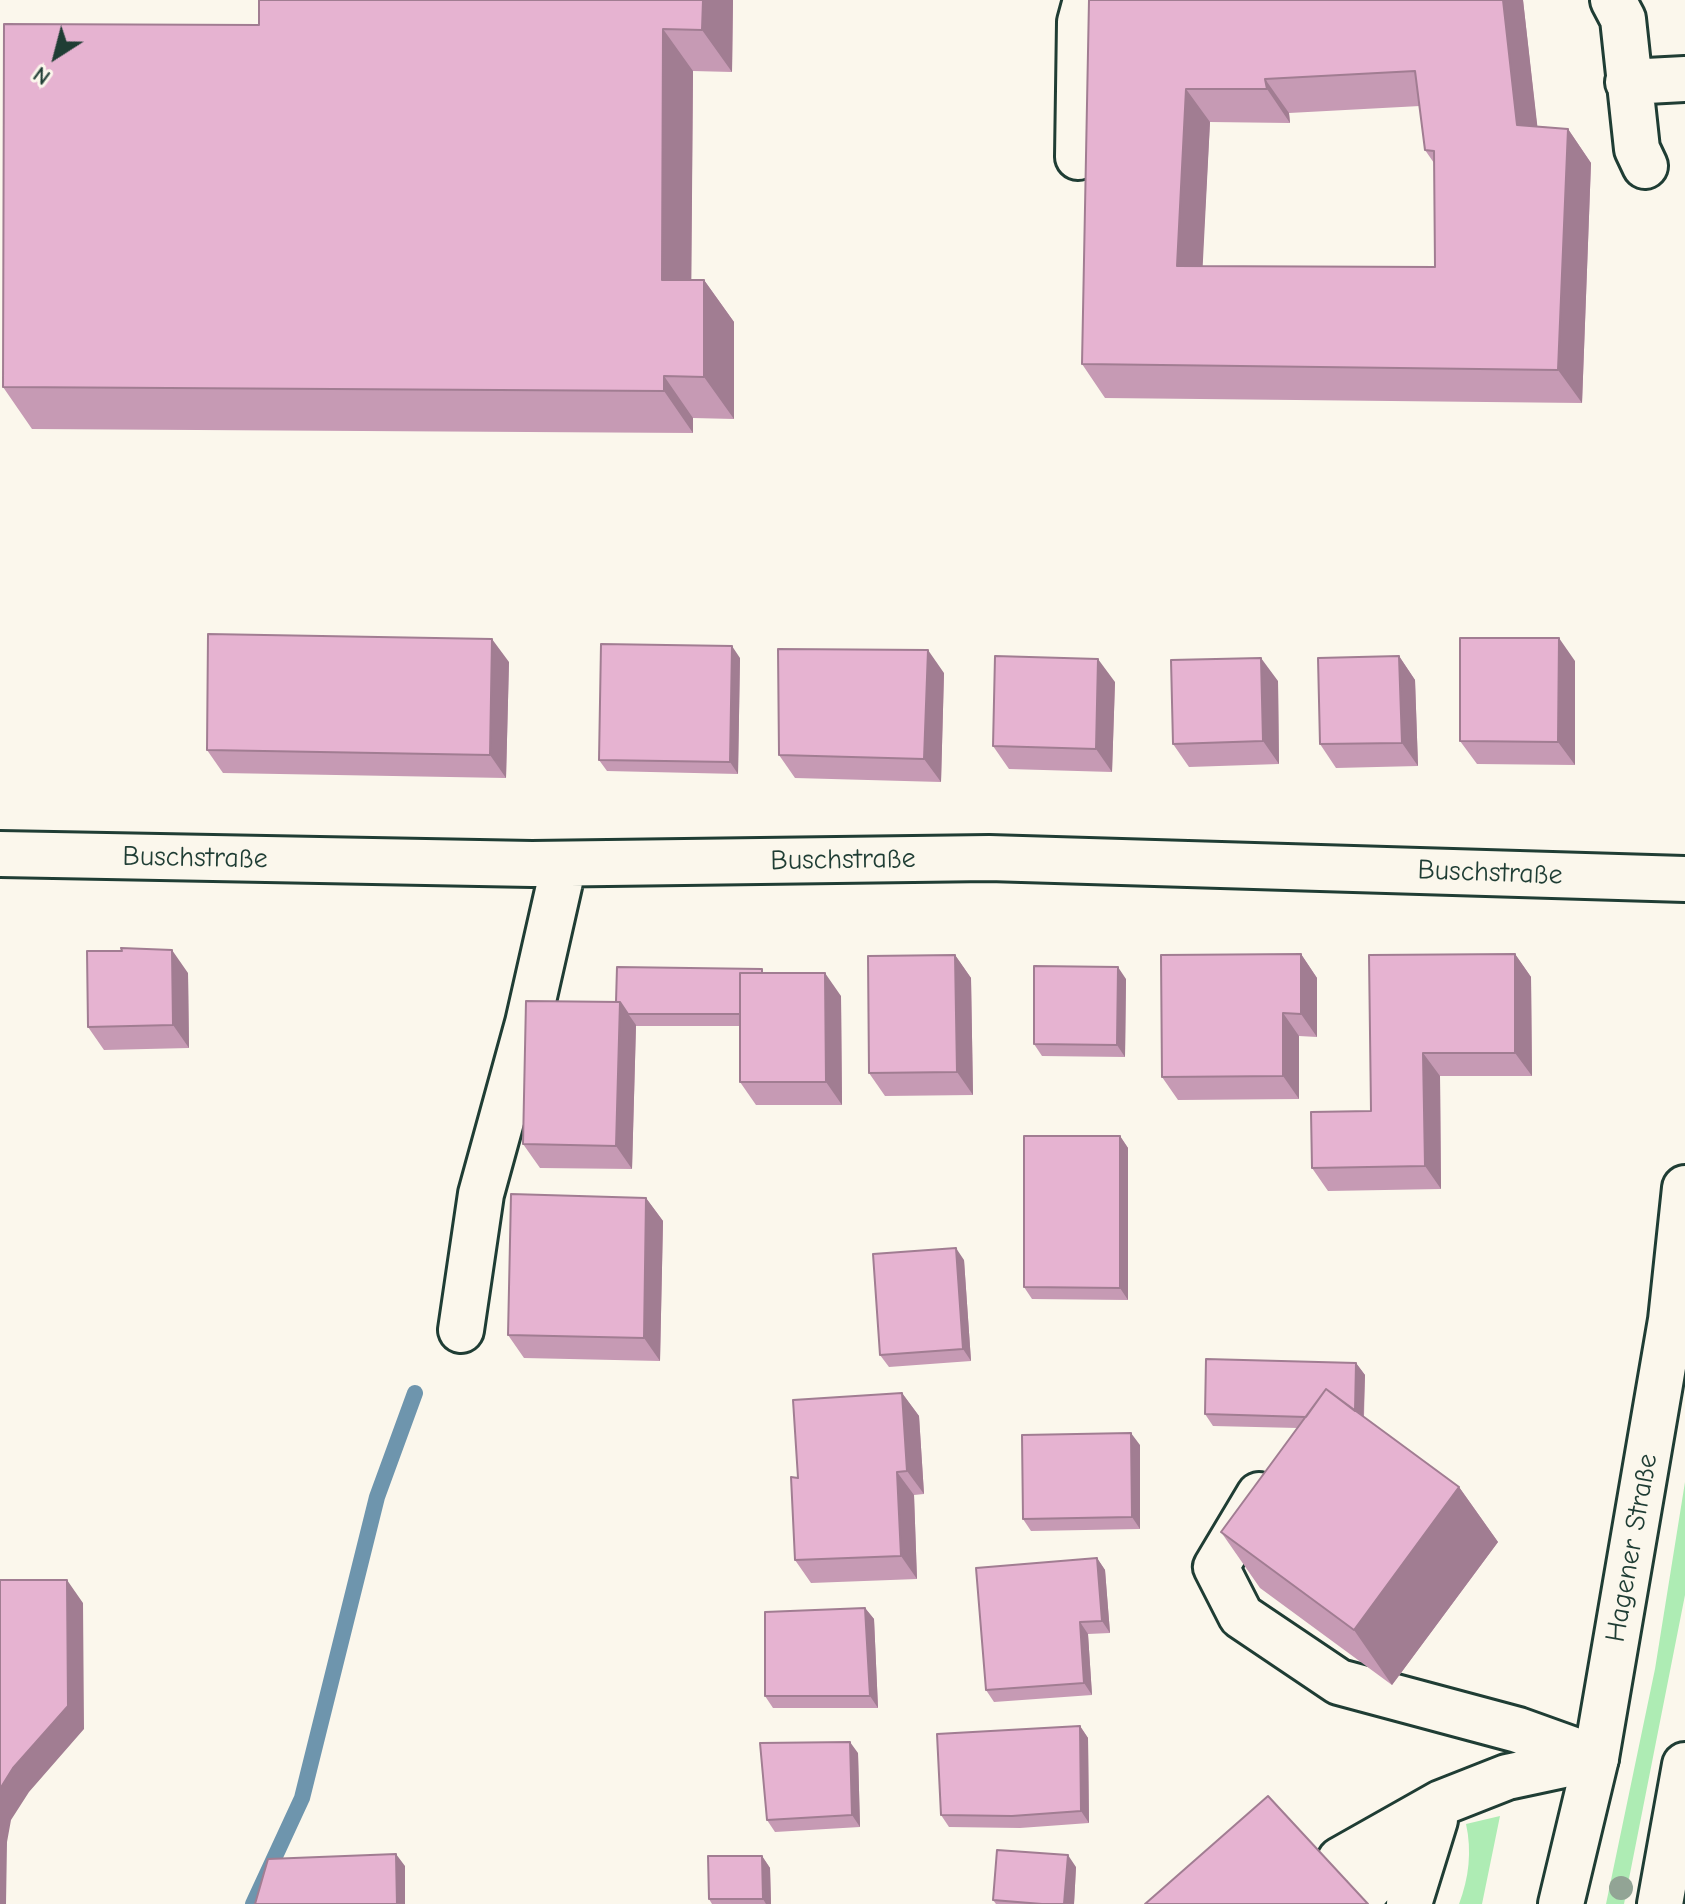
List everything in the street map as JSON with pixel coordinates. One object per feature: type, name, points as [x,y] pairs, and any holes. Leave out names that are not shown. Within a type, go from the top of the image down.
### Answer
[{"type":"street","points":[[1078,157],[1080,22],[1086,0]]},
{"type":"street","points":[[1613,0],[1623,19],[1637,149],[1645,166]]},
{"type":"street","points":[[1628,82],[1685,79]]},
{"type":"street","name":"Buschstraße","points":[[0,854],[564,864],[989,858],[1685,879]]},
{"type":"street","points":[[461,1330],[481,1194],[528,1023],[564,864]]},
{"type":"street","name":"Hagener Straße","points":[[1561,1904],[1596,1758],[1671,1320],[1685,1188]]},
{"type":"street","points":[[1261,1492],[1216,1567],[1241,1616],[1339,1682],[1518,1730],[1596,1758]]},
{"type":"street","points":[[1354,1875],[1441,1803],[1507,1777],[1596,1758]]},
{"type":"street","points":[[1660,1904],[1685,1765]]},
{"type":"street","points":[[1409,1904],[1441,1803]]},
{"type":"green space","points":[[1685,1482],[1685,1595],[1624,1904],[1606,1904],[1655,1669]]},
{"type":"green space","points":[[1500,1816],[1482,1904],[1459,1904],[1468,1864],[1466,1824]]},
{"type":"building","points":[[259,0],[703,0],[702,30],[663,29],[662,280],[704,280],[704,377],[664,376],[664,391],[3,387],[4,24],[259,25]]},
{"type":"building","points":[[1089,0],[1503,0],[1517,125],[1568,129],[1558,370],[1082,364]],"holes":[[[1415,71],[1425,150],[1434,151],[1435,267],[1177,266],[1186,89],[1267,89],[1265,79]]]},
{"type":"building","points":[[208,634],[492,639],[490,755],[207,750]]},
{"type":"building","points":[[1460,638],[1559,638],[1558,742],[1460,741]]},
{"type":"building","points":[[601,644],[732,646],[730,762],[599,760]]},
{"type":"building","points":[[778,649],[928,650],[924,759],[779,755]]},
{"type":"building","points":[[995,656],[1098,659],[1096,749],[993,746]]},
{"type":"building","points":[[1399,656],[1402,743],[1320,744],[1318,658]]},
{"type":"building","points":[[1261,658],[1263,741],[1173,744],[1171,660]]},
{"type":"building","points":[[121,948],[172,950],[173,1025],[88,1027],[87,951],[122,951]]},
{"type":"building","points":[[1301,954],[1301,1014],[1283,1013],[1283,1076],[1162,1077],[1161,955]]},
{"type":"building","points":[[1515,954],[1515,1053],[1423,1053],[1425,1166],[1312,1168],[1311,1112],[1371,1111],[1369,955]]},
{"type":"building","points":[[955,955],[957,1072],[869,1073],[868,956]]},
{"type":"building","points":[[1034,966],[1118,967],[1117,1045],[1034,1044]]},
{"type":"building","points":[[617,967],[762,969],[762,973],[740,973],[740,1014],[628,1014],[620,1002],[616,1002]]},
{"type":"building","points":[[740,973],[825,973],[826,1082],[740,1082]]},
{"type":"building","points":[[526,1001],[620,1002],[616,1146],[523,1144]]},
{"type":"building","points":[[1024,1136],[1120,1136],[1120,1288],[1024,1287]]},
{"type":"building","points":[[511,1194],[646,1198],[644,1338],[508,1335]]},
{"type":"building","points":[[956,1248],[963,1349],[880,1355],[873,1254]]},
{"type":"building","points":[[1206,1359],[1356,1363],[1355,1411],[1326,1389],[1306,1417],[1205,1414]]},
{"type":"building","points":[[1326,1389],[1459,1487],[1354,1630],[1221,1532]]},
{"type":"building","points":[[902,1393],[907,1471],[897,1472],[901,1556],[795,1560],[791,1477],[798,1478],[793,1400]]},
{"type":"building","points":[[1131,1433],[1132,1517],[1023,1519],[1022,1435]]},
{"type":"building","points":[[1097,1558],[1102,1621],[1080,1622],[1084,1683],[986,1690],[976,1568]]},
{"type":"building","points":[[0,1580],[67,1580],[68,1706],[13,1768],[0,1789]]},
{"type":"building","points":[[865,1608],[870,1696],[765,1696],[765,1612]]},
{"type":"building","points":[[1080,1726],[1081,1811],[1012,1816],[941,1815],[937,1734]]},
{"type":"building","points":[[850,1742],[852,1815],[767,1820],[760,1743]]},
{"type":"building","points":[[1268,1796],[1368,1904],[1145,1904]]},
{"type":"building","points":[[997,1850],[1068,1855],[1064,1904],[993,1900]]},
{"type":"building","points":[[396,1854],[397,1904],[255,1904],[268,1859]]},
{"type":"building","points":[[708,1856],[762,1856],[763,1899],[709,1899]]},
{"type":"waterway","points":[[253,1904],[302,1798],[377,1497],[415,1393]]}]
